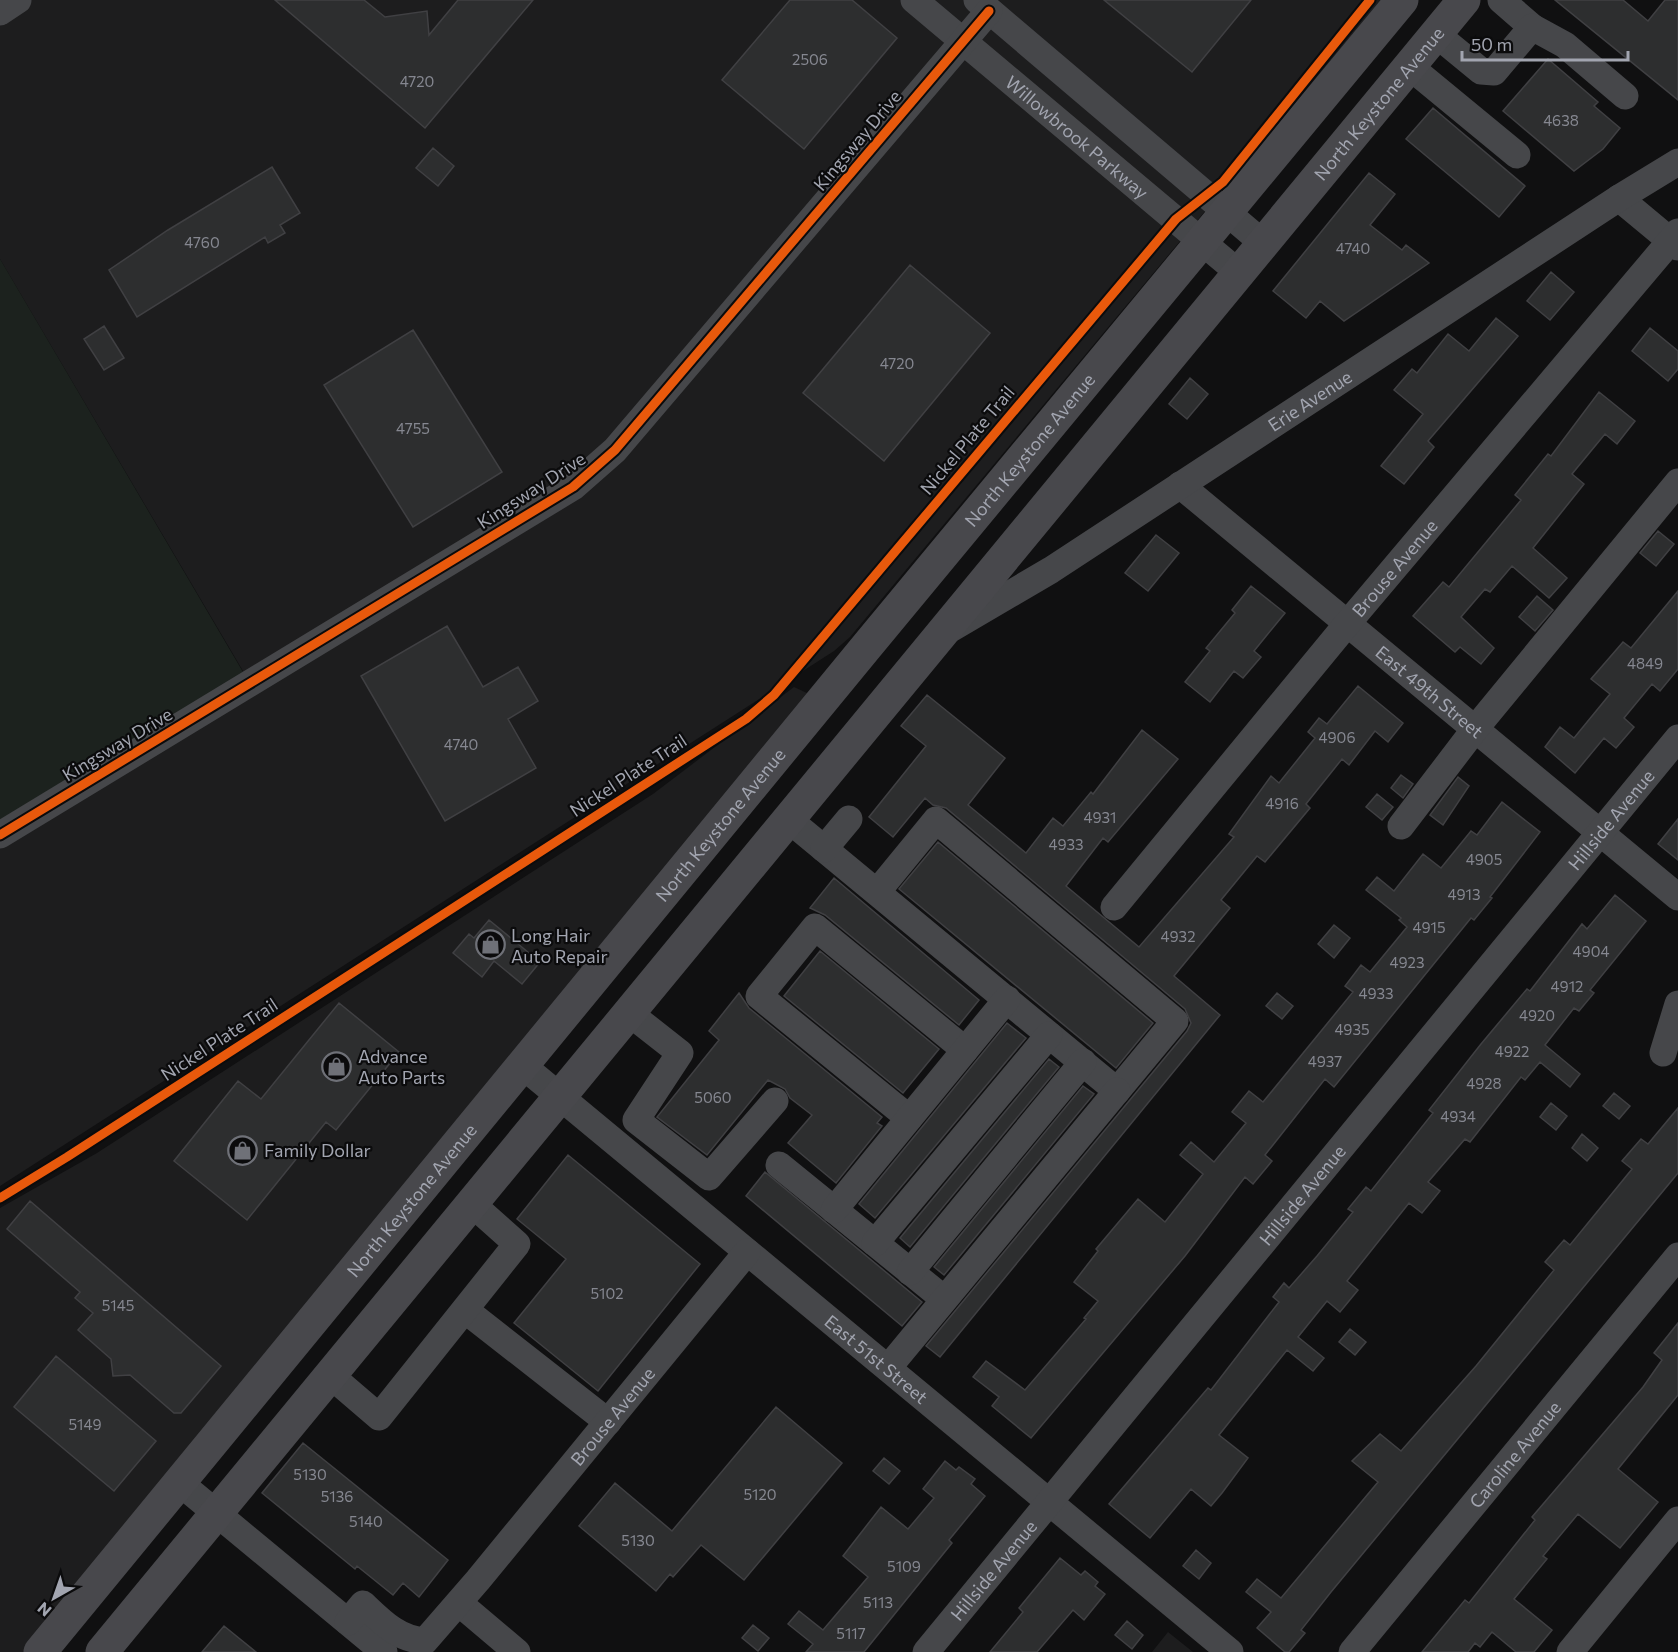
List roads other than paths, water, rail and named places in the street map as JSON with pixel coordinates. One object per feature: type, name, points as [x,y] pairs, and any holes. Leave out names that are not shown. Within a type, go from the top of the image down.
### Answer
[{"type":"main road","name":"North Keystone Avenue","points":[[40,1652],[867,646],[1228,213],[1402,0]]},
{"type":"main road","name":"North Keystone Avenue","points":[[102,1652],[1464,0]]},
{"type":"street","points":[[0,12],[18,0]]},
{"type":"street","name":"Willowbrook Parkway","points":[[914,0],[1239,273]]},
{"type":"street","points":[[1501,0],[1532,27],[1565,45],[1625,96]]},
{"type":"street","name":"Willowbrook Parkway","points":[[983,5],[1264,244]]},
{"type":"street","name":"Kingsway Drive","points":[[0,835],[573,487],[592,473],[615,450],[963,41],[983,5]]},
{"type":"street","points":[[1436,34],[1480,70],[1494,72],[1532,27]]},
{"type":"street","points":[[1409,66],[1517,155]]},
{"type":"street","name":"Erie Avenue","points":[[941,634],[1051,570],[1619,198],[1678,162]]},
{"type":"street","points":[[1619,198],[1676,240]]},
{"type":"street","name":"Brouse Avenue","points":[[1114,907],[1347,624],[1676,240]]},
{"type":"street","points":[[1401,826],[1475,729],[1678,482]]},
{"type":"street","name":"East 49th Street","points":[[1180,485],[1678,897]]},
{"type":"street","name":"Hillside Avenue","points":[[926,1652],[1678,738]]},
{"type":"street","points":[[788,819],[1117,1091]]},
{"type":"street","points":[[824,849],[849,819]]},
{"type":"street","points":[[877,892],[936,820],[1175,1021],[888,1368]]},
{"type":"street","points":[[909,1118],[759,996],[815,927],[965,1050]]},
{"type":"street","points":[[834,1210],[1007,999]]},
{"type":"street","points":[[1663,1053],[1671,1019],[1678,1004]]},
{"type":"street","points":[[617,1144],[636,1120],[680,1053],[629,1013]]},
{"type":"street","points":[[875,1243],[1049,1035]]},
{"type":"street","points":[[910,1272],[1083,1062]]},
{"type":"street","name":"East 51st Street","points":[[523,1066],[1230,1652]]},
{"type":"street","points":[[688,1203],[775,1101]]},
{"type":"street","points":[[636,1120],[709,1177]]},
{"type":"street","points":[[779,1165],[944,1299]]},
{"type":"street","points":[[330,1375],[379,1417],[518,1245],[471,1203]]},
{"type":"street","name":"Brouse Avenue","points":[[432,1647],[459,1603],[747,1252]]},
{"type":"street","name":"Caroline Avenue","points":[[1352,1652],[1678,1256]]},
{"type":"street","points":[[465,1310],[608,1422]]},
{"type":"street","points":[[180,1483],[217,1512],[296,1585],[348,1622],[384,1652]]},
{"type":"street","points":[[1570,1652],[1678,1520]]},
{"type":"street","points":[[459,1603],[518,1652]]},
{"type":"street","points":[[348,1622],[363,1605],[395,1633],[432,1647]]},
{"type":"place","name":"Long Hair Auto Repair","points":[[490,945]]},
{"type":"place","name":"Advance Auto Parts","points":[[337,1066]]},
{"type":"place","name":"Family Dollar","points":[[243,1150]]}]
